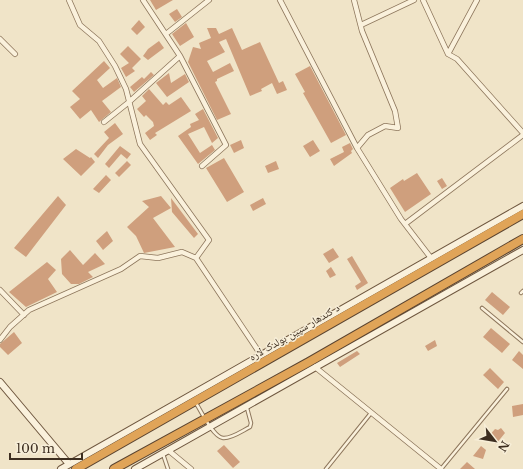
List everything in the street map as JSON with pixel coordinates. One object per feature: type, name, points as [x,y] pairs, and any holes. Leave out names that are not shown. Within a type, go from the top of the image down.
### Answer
[{"type":"highway","name":"د کندهار سپین بولدک لاره","points":[[72,467],[523,214]]},
{"type":"highway","points":[[114,469],[309,362],[523,239]]},
{"type":"street","points":[[68,0],[80,25],[99,41],[115,66],[126,89],[140,144],[209,240],[196,258]]},
{"type":"street","points":[[143,0],[180,56],[226,145],[202,166]]},
{"type":"street","points":[[166,34],[209,0]]},
{"type":"street","points":[[280,0],[357,148],[405,224],[431,258]]},
{"type":"street","points":[[354,0],[361,25],[396,111],[398,128],[384,126],[368,135],[357,148]]},
{"type":"street","points":[[361,25],[414,0]]},
{"type":"street","points":[[405,224],[523,134],[457,59],[448,54],[423,0]]},
{"type":"street","points":[[448,54],[477,0]]},
{"type":"street","points":[[0,39],[15,54]]},
{"type":"street","points":[[104,122],[129,102],[180,56]]},
{"type":"street","points":[[193,398],[261,355],[523,206]]},
{"type":"street","points":[[135,469],[523,250]]},
{"type":"street","points":[[0,340],[10,327],[30,310],[121,269],[140,256],[158,258],[182,252],[196,258],[261,355]]},
{"type":"street","points":[[0,290],[24,315]]},
{"type":"street","points":[[315,367],[441,469]]},
{"type":"street","points":[[0,382],[72,467],[61,469]]},
{"type":"street","points":[[165,452],[191,469]]},
{"type":"lane","points":[[482,308],[523,342]]},
{"type":"lane","points":[[441,469],[507,389]]},
{"type":"lane","points":[[193,398],[210,426],[219,436],[223,438],[250,427],[251,423],[244,397]]},
{"type":"lane","points":[[326,469],[372,413]]},
{"type":"lane","points":[[165,452],[168,469]]},
{"type":"building","points":[[150,0],[173,0],[156,10]]},
{"type":"building","points":[[177,9],[182,17],[175,22],[169,14]]},
{"type":"building","points":[[139,20],[145,27],[137,35],[131,29]]},
{"type":"building","points":[[186,23],[194,37],[180,46],[172,34]]},
{"type":"building","points":[[207,28],[216,28],[219,34],[232,28],[242,50],[260,42],[279,83],[283,81],[287,90],[277,94],[272,83],[261,89],[262,91],[250,96],[226,39],[219,42],[225,52],[207,61],[213,72],[230,63],[234,71],[217,79],[215,82],[231,114],[217,120],[188,62],[193,47],[201,49],[199,43],[211,38]]},
{"type":"building","points":[[159,41],[164,48],[148,60],[143,56],[148,49]]},
{"type":"building","points":[[128,46],[141,59],[132,68],[135,71],[126,77],[121,68],[129,63],[120,54]]},
{"type":"building","points":[[104,61],[110,68],[97,80],[103,88],[117,78],[121,87],[102,101],[111,112],[99,122],[91,110],[80,119],[70,107],[80,99],[72,91]]},
{"type":"building","points":[[310,66],[346,135],[331,143],[303,93],[305,92],[295,74]]},
{"type":"building","points":[[151,72],[154,75],[134,92],[130,87],[142,77],[144,79]]},
{"type":"building","points":[[169,73],[171,83],[185,74],[189,82],[167,97],[156,83]]},
{"type":"building","points":[[149,89],[163,105],[166,102],[169,105],[181,97],[191,111],[155,133],[157,135],[150,140],[145,133],[154,126],[153,122],[146,115],[144,117],[137,109],[146,101],[142,96]]},
{"type":"building","points":[[203,109],[218,138],[212,143],[204,127],[188,134],[200,153],[212,145],[215,150],[198,164],[178,136],[191,127],[190,124],[199,120],[195,114]]},
{"type":"building","points":[[115,123],[123,134],[108,145],[98,158],[94,154],[109,138],[104,132]]},
{"type":"building","points":[[241,140],[244,148],[234,153],[230,145]]},
{"type":"building","points":[[313,140],[320,151],[310,157],[303,146]]},
{"type":"building","points":[[350,143],[353,149],[351,151],[352,153],[334,166],[330,159],[344,152],[342,147]]},
{"type":"building","points":[[120,146],[131,154],[127,159],[121,154],[109,168],[105,164]]},
{"type":"building","points":[[76,149],[90,158],[91,157],[95,162],[81,176],[63,159]]},
{"type":"building","points":[[224,158],[244,192],[227,202],[206,168]]},
{"type":"building","points":[[127,161],[131,165],[119,177],[115,173]]},
{"type":"building","points":[[276,161],[279,169],[268,173],[265,166]]},
{"type":"building","points":[[417,173],[431,194],[405,212],[390,188],[403,179],[404,181]]},
{"type":"building","points":[[106,175],[111,180],[99,193],[93,189]]},
{"type":"building","points":[[442,178],[447,186],[442,189],[437,181]]},
{"type":"building","points":[[58,196],[66,205],[26,257],[14,248]]},
{"type":"building","points":[[161,196],[171,208],[153,218],[175,247],[144,253],[136,236],[127,227],[149,207],[142,201]]},
{"type":"building","points":[[171,198],[198,234],[194,238],[172,212]]},
{"type":"building","points":[[263,198],[266,204],[253,211],[250,205]]},
{"type":"building","points":[[107,231],[113,241],[103,250],[96,241]]},
{"type":"building","points":[[333,248],[339,257],[329,263],[323,254]]},
{"type":"building","points":[[70,250],[83,265],[95,253],[105,264],[88,272],[93,277],[79,284],[71,284],[62,274],[61,259]]},
{"type":"building","points":[[352,256],[368,283],[357,290],[355,286],[361,282],[347,259]]},
{"type":"building","points":[[47,262],[56,270],[48,279],[57,292],[26,307],[9,292]]},
{"type":"building","points":[[331,267],[336,275],[330,278],[326,271]]},
{"type":"building","points":[[492,292],[510,307],[503,315],[485,300]]},
{"type":"building","points":[[491,328],[510,344],[502,353],[483,337]]},
{"type":"building","points":[[14,332],[22,343],[8,355],[0,347],[0,344]]},
{"type":"building","points":[[435,340],[437,346],[428,351],[425,346]]},
{"type":"building","points":[[357,351],[360,354],[340,367],[337,363]]},
{"type":"building","points":[[519,351],[523,355],[523,369],[512,360]]},
{"type":"building","points":[[490,368],[504,382],[498,389],[483,375]]},
{"type":"building","points":[[523,404],[523,415],[513,417],[512,406]]},
{"type":"building","points":[[501,428],[505,433],[496,444],[487,438],[495,429],[498,430]]},
{"type":"building","points":[[224,445],[240,462],[233,468],[217,451]]},
{"type":"building","points":[[481,446],[486,450],[483,459],[473,456]]},
{"type":"building","points":[[467,462],[475,469],[460,469]]}]
